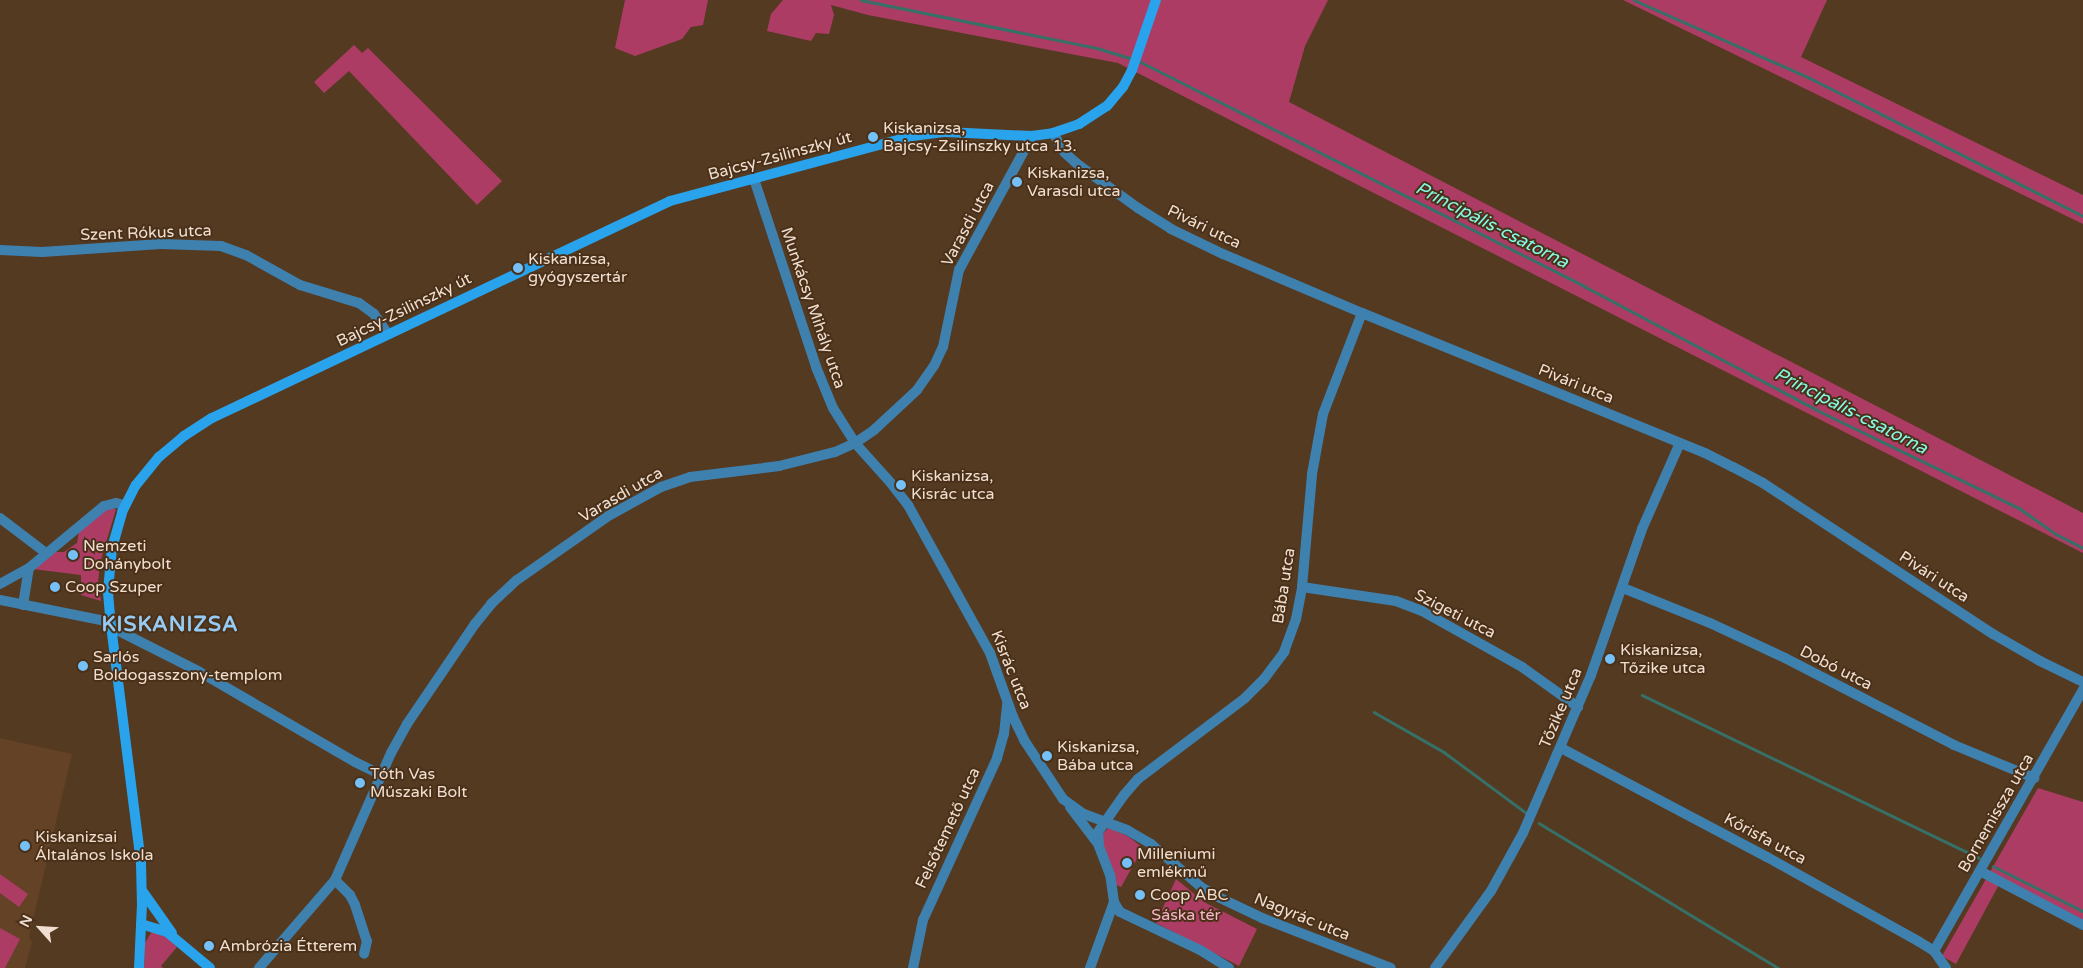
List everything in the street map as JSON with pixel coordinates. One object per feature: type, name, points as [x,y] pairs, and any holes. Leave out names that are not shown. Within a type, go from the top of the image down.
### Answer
[{"type":"street","name":"Bajcsy-Zsilinszky út","points":[[139,968],[142,891],[138,833],[108,591],[111,558],[125,505],[148,468],[168,448],[192,430],[388,334],[670,201],[929,133],[1032,136],[1053,133],[1079,124],[1099,113],[1116,96],[1132,70],[1156,0]]},
{"type":"street","name":"Pivári utca","points":[[1053,133],[1065,153],[1076,163],[1156,220],[1223,254],[1680,443],[1763,483],[1993,634],[2083,682]]},
{"type":"street","name":"Varasdi utca","points":[[259,968],[336,880],[382,775],[407,724],[475,624],[500,595],[539,564],[610,515],[644,495],[673,482],[690,477],[786,465],[827,454],[854,443],[903,404],[934,366],[946,335],[959,270],[1032,136]]},
{"type":"street","name":"Munkácsy Mihály utca","points":[[754,179],[816,367],[836,413],[854,443]]},
{"type":"street","name":"Szent Rókus utca","points":[[0,250],[42,252],[160,244],[221,246],[246,255],[300,285],[359,303],[374,314],[388,334]]},
{"type":"street","name":"Bába utca","points":[[1105,821],[1138,780],[1244,698],[1264,679],[1278,662],[1289,642],[1296,619],[1302,587],[1312,474],[1323,414],[1362,313]]},
{"type":"street","name":"Kisrác utca","points":[[854,443],[890,482],[908,506],[990,653],[1024,740],[1063,798],[1084,814],[1105,821]]},
{"type":"street","name":"Tőzike utca","points":[[1435,968],[1475,914],[1505,868],[1523,833],[1578,707],[1623,588],[1648,515],[1680,443]]},
{"type":"street","points":[[0,584],[29,568],[104,506],[116,503],[125,505]]},
{"type":"street","points":[[0,518],[46,554]]},
{"type":"street","points":[[23,605],[29,568]]},
{"type":"street","name":"Szigeti utca","points":[[1302,587],[1396,602],[1422,611],[1522,667],[1578,707]]},
{"type":"street","name":"Dobó utca","points":[[1623,588],[1710,623],[1785,658],[1954,745],[2034,778]]},
{"type":"street","points":[[0,600],[111,625],[190,667],[355,762],[382,775]]},
{"type":"street","name":"Bornemissza utca","points":[[1934,951],[2083,690]]},
{"type":"street","name":"Felsőtemető utca","points":[[913,968],[923,920],[997,758],[1004,734],[1008,701]]},
{"type":"street","name":"Kőrisfa utca","points":[[1561,748],[1767,857],[1934,951],[1946,968]]},
{"type":"street","points":[[1063,798],[1099,846],[1110,875],[1114,902],[1090,968]]},
{"type":"street","points":[[1099,846],[1098,832],[1105,821]]},
{"type":"street","name":"Nagyrác utca","points":[[1105,821],[1133,832],[1151,844],[1201,887],[1218,898],[1262,918],[1391,968]]},
{"type":"street","points":[[1980,871],[2083,925]]},
{"type":"street","points":[[336,880],[350,894],[355,905],[367,941],[364,954]]},
{"type":"street","points":[[142,891],[176,939]]},
{"type":"street","points":[[1114,902],[1125,916],[1200,950],[1229,968]]},
{"type":"street","points":[[141,924],[161,929],[176,939],[210,968]]},
{"type":"shaded area","name":"Kiskanizsai Általános Iskola","points":[[0,738],[72,754],[29,937],[32,942],[25,968],[0,968]]},
{"type":"green space","points":[[625,0],[708,0],[703,25],[691,27],[682,39],[635,56],[615,48]]},
{"type":"green space","points":[[783,0],[1328,0],[1305,46],[1289,102],[2083,513],[2083,553],[1118,63],[868,15],[831,5],[834,15],[829,34],[816,33],[811,41],[767,31],[771,14]]},
{"type":"green space","points":[[1623,0],[1827,0],[1801,57],[2083,195],[2083,224]]},
{"type":"green space","points":[[354,45],[362,53],[368,48],[502,181],[477,205],[349,71],[324,93],[314,82]]},
{"type":"green space","points":[[107,509],[116,509],[100,563],[97,592],[100,594],[101,601],[81,595],[81,575],[33,569],[51,552],[64,552],[77,543],[79,531]]},
{"type":"green space","points":[[2038,788],[2083,802],[2083,920],[2002,879],[1956,964],[1942,956]]},
{"type":"green space","name":"Sáska tér","points":[[1109,827],[1129,837],[1143,848],[1121,887],[1116,885],[1103,845],[1102,835]]},
{"type":"green space","points":[[0,874],[28,894],[19,907],[0,893]]},
{"type":"green space","name":"Sáska tér","points":[[1176,879],[1204,902],[1257,929],[1239,966],[1156,923]]},
{"type":"green space","points":[[0,928],[20,939],[5,968],[0,968]]},
{"type":"green space","points":[[152,931],[168,938],[177,947],[161,966],[163,968],[144,968],[145,943]]},
{"type":"waterway","name":"Principális-csatorna","points":[[861,0],[1097,48],[1133,59]]},
{"type":"waterway","points":[[1634,0],[1810,78],[2083,216]]},
{"type":"waterway","name":"Principális-csatorna","points":[[1139,61],[1584,286],[1817,410],[2019,508],[2056,534],[2083,548]]},
{"type":"waterway","points":[[1642,695],[1979,858]]},
{"type":"waterway","points":[[1374,712],[1444,752],[1525,812]]},
{"type":"waterway","points":[[1539,823],[1778,968]]},
{"type":"waterway","points":[[1993,866],[2083,911]]},
{"type":"place","name":"Kiskanizsa, Bajcsy-Zsilinszky utca 13.","points":[[873,137]]},
{"type":"place","name":"Kiskanizsa, Varasdi utca","points":[[1017,182]]},
{"type":"place","name":"Kiskanizsa, gyógyszertár","points":[[518,268]]},
{"type":"place","name":"Kiskanizsa, Kisrác utca","points":[[901,485]]},
{"type":"place","name":"Nemzeti Dohánybolt","points":[[73,555]]},
{"type":"place","name":"Coop Szuper","points":[[55,587]]},
{"type":"place","name":"Kiskanizsa, Tőzike utca","points":[[1610,659]]},
{"type":"place","name":"Sarlós Boldogasszony-templom","points":[[83,666]]},
{"type":"place","name":"Kiskanizsa, Bába utca","points":[[1047,756]]},
{"type":"place","name":"Tóth Vas Műszaki Bolt","points":[[360,783]]},
{"type":"place","name":"Kiskanizsai Általános Iskola","points":[[25,846]]},
{"type":"place","name":"Milleniumi emlékmű","points":[[1127,863]]},
{"type":"place","name":"Coop ABC","points":[[1140,895]]},
{"type":"place","name":"Ambrózia Étterem","points":[[209,946]]},
{"type":"district","name":"KISKANIZSA","points":[[170,625]]}]
